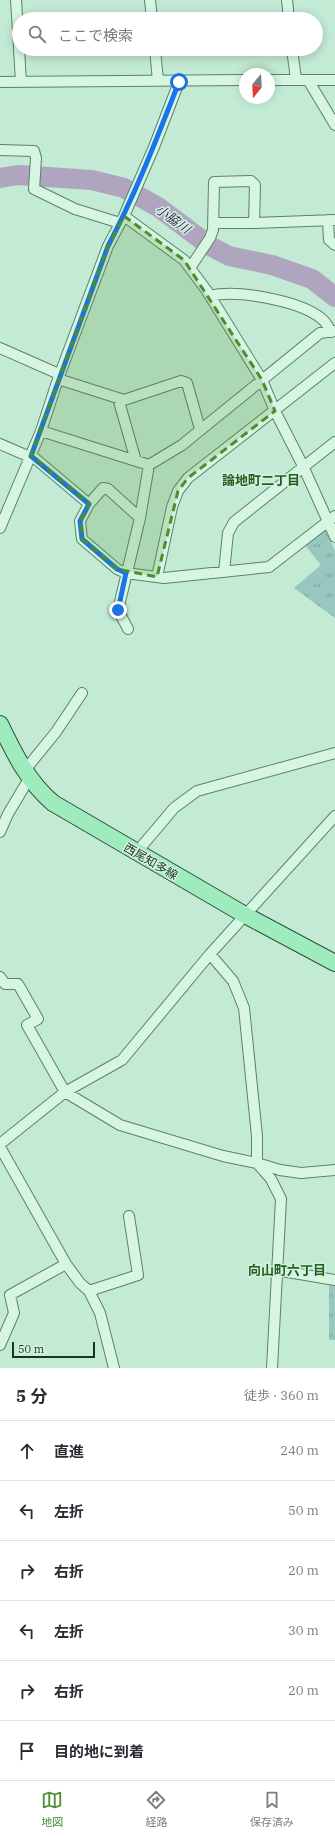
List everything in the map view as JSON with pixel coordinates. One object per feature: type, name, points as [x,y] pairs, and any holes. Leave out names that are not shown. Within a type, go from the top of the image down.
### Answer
[{"type":"main road","name":"西尾知多線","points":[[0,724],[14,753],[39,792],[53,803],[136,853],[245,915],[335,962]]},
{"type":"street","points":[[16,0],[17,12]]},
{"type":"street","points":[[150,0],[151,12]]},
{"type":"street","points":[[287,0],[288,12]]},
{"type":"street","points":[[19,56],[21,82]]},
{"type":"street","points":[[156,56],[158,81]]},
{"type":"street","points":[[293,56],[296,80]]},
{"type":"street","points":[[0,82],[179,82],[239,80]]},
{"type":"street","points":[[275,80],[335,80]]},
{"type":"street","points":[[308,80],[335,125]]},
{"type":"street","points":[[0,528],[41,431],[58,376],[108,246],[122,220],[154,147],[179,82]]},
{"type":"street","points":[[0,150],[34,151],[36,158],[34,189],[75,209],[122,220],[184,260],[210,296],[262,380],[275,411],[331,519],[335,538]]},
{"type":"street","points":[[190,268],[210,238],[214,222],[214,182],[251,182],[255,185],[254,223]]},
{"type":"street","points":[[214,222],[254,223],[332,220],[329,240],[335,245]]},
{"type":"street","points":[[210,296],[218,294],[241,295],[280,300],[304,309],[323,319],[333,331]]},
{"type":"street","points":[[128,629],[118,610],[140,518],[150,465],[182,444],[320,333],[333,331]]},
{"type":"street","points":[[0,348],[58,376],[124,400],[180,381],[187,383],[200,429]]},
{"type":"street","points":[[157,577],[172,506],[178,491],[188,478],[335,363]]},
{"type":"street","points":[[118,398],[136,461]]},
{"type":"street","points":[[41,431],[150,465]]},
{"type":"street","points":[[224,572],[228,533],[234,522],[335,442]]},
{"type":"street","points":[[0,444],[30,456],[89,504]]},
{"type":"street","points":[[140,518],[108,489],[103,488],[89,504],[80,521],[82,539],[117,569],[126,573],[164,578],[269,567],[331,519]]},
{"type":"street","points":[[0,832],[27,774],[82,692]]},
{"type":"street","points":[[136,853],[174,808],[197,791],[335,753]]},
{"type":"street","points":[[114,1368],[100,1313],[89,1291],[80,1284],[66,1264],[0,1146],[65,1092],[122,1060],[210,954],[335,816]]},
{"type":"street","points":[[210,954],[233,981],[244,1008],[257,1136],[257,1163],[271,1179],[281,1199],[276,1270],[272,1368]]},
{"type":"street","points":[[0,977],[5,984],[18,984],[22,990],[38,1019],[27,1024],[65,1092],[120,1125],[223,1156],[257,1163],[280,1170],[302,1173],[335,1170]]},
{"type":"street","points":[[89,1291],[138,1275],[129,1216]]},
{"type":"street","points":[[0,1346],[14,1313],[10,1295],[66,1264]]},
{"type":"street","points":[[276,1270],[335,1280]]},
{"type":"highlighted area","points":[[124,216],[184,260],[262,380],[275,411],[188,478],[178,491],[157,577],[117,569],[82,539],[80,521],[89,504],[31,455],[108,246]]},
{"type":"green space","points":[[325,529],[335,551],[335,618],[294,588],[321,565],[305,545]]},
{"type":"green space","points":[[329,1284],[335,1284],[335,1340],[329,1340]]},
{"type":"waterway","name":"小脇川","points":[[0,178],[18,175],[92,180],[124,188],[158,207],[210,246],[229,256],[272,265],[312,279],[335,297]]},
{"type":"district","name":"論地町二丁目","points":[[261,480]]},
{"type":"district","name":"向山町六丁目","points":[[287,1270]]},
{"type":"route","points":[[118,610],[126,573],[117,569],[82,539],[80,521],[89,504],[31,456],[108,246],[124,216],[154,147],[179,82]]}]
